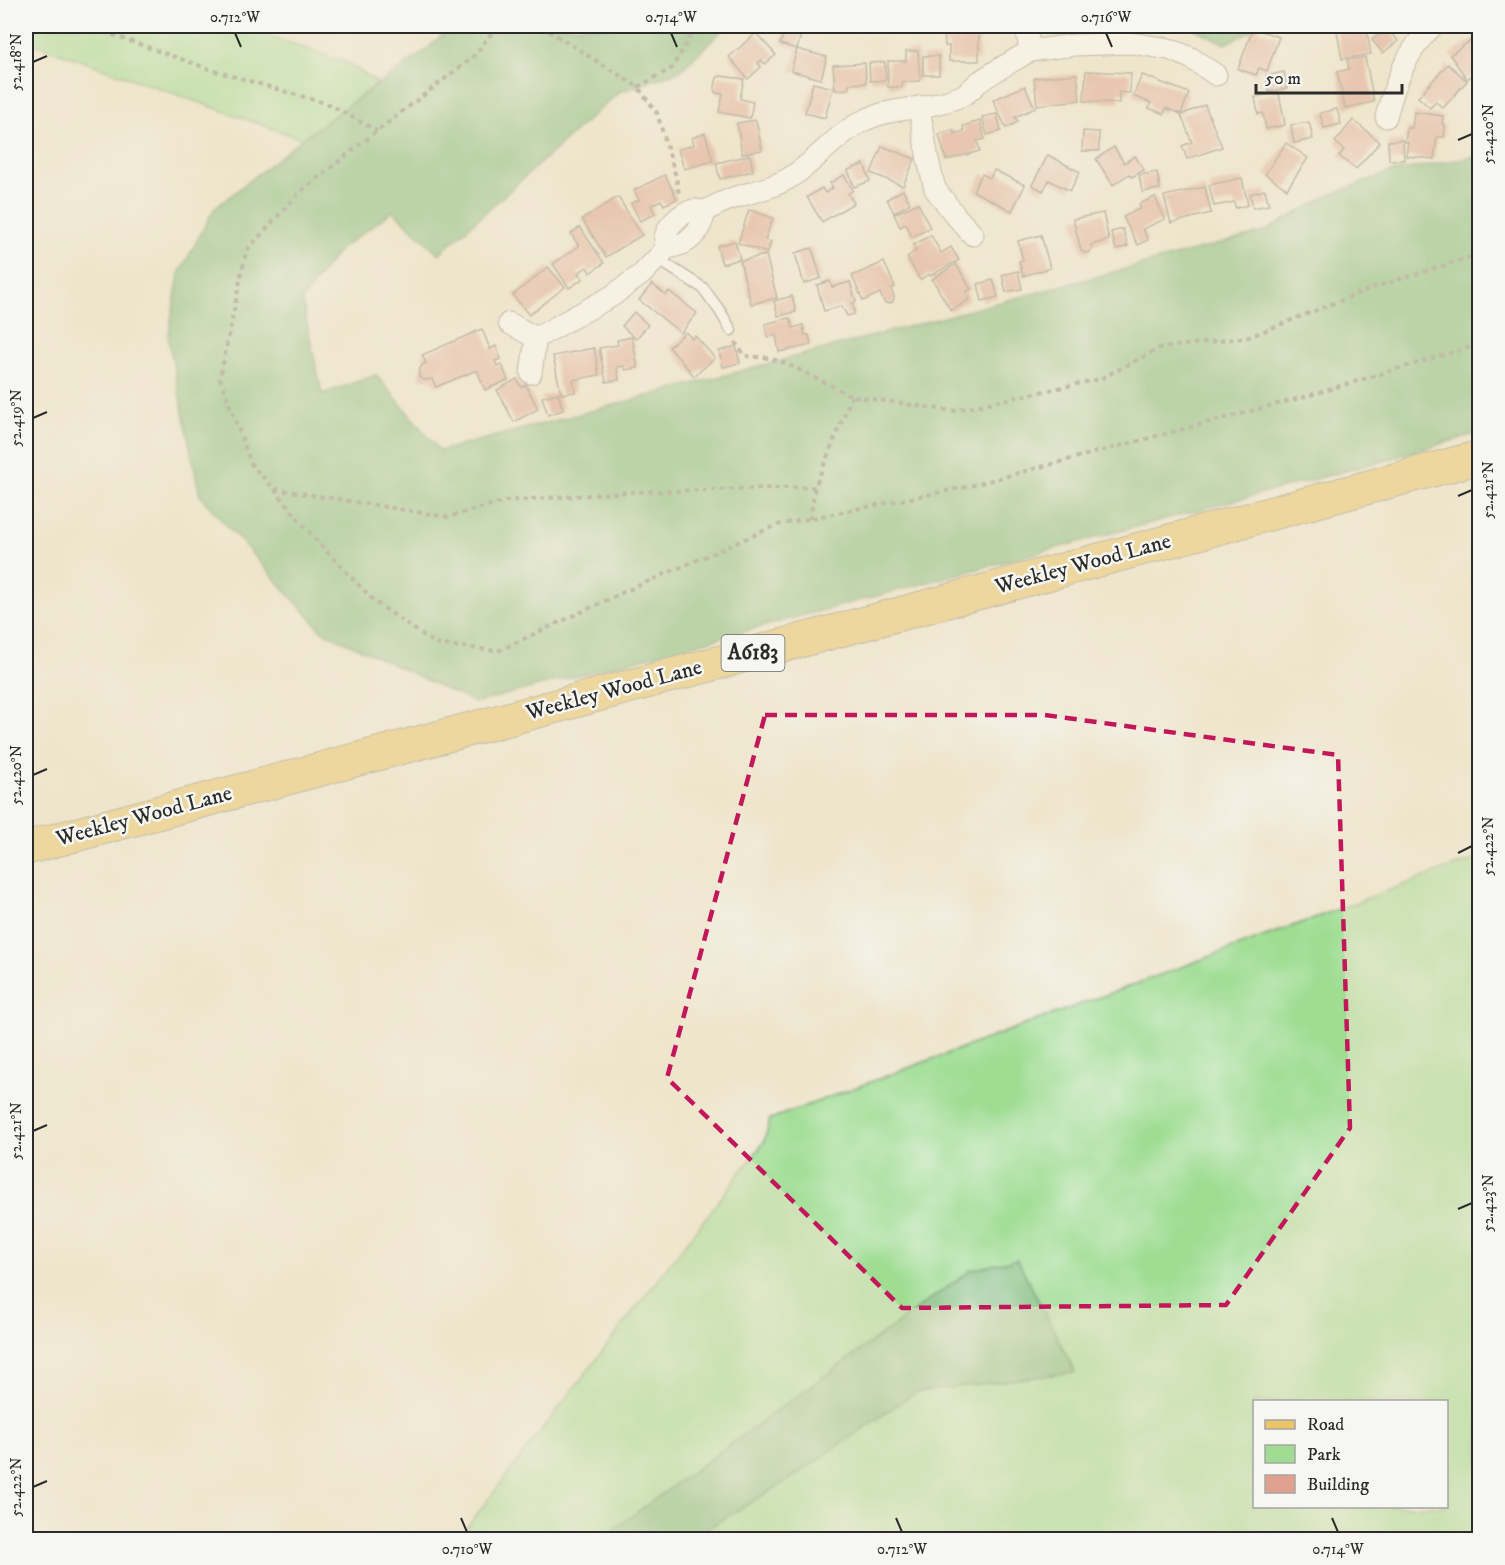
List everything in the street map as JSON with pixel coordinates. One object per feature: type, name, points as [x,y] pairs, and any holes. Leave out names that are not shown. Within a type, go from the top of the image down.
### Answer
[{"type":"main road","name":"Weekley Wood Lane","points":[[26,848],[1479,457]]},
{"type":"street","points":[[1026,26],[1030,51]]},
{"type":"street","points":[[1386,117],[1395,83],[1407,58],[1432,26]]},
{"type":"street","points":[[536,338],[612,296],[642,274],[661,253],[689,240],[702,224],[705,212],[717,204],[783,181],[809,164],[861,122],[874,116],[942,103],[963,96],[979,82],[1030,51],[1074,45],[1131,43],[1169,49],[1191,58],[1216,75]]},
{"type":"street","points":[[919,107],[935,189],[973,235]]},
{"type":"street","points":[[661,253],[670,227],[683,214],[696,210],[705,212]]},
{"type":"street","points":[[509,323],[536,338]]},
{"type":"street","points":[[531,373],[536,338]]},
{"type":"lane","points":[[661,253],[703,288],[731,330]]},
{"type":"path","points":[[87,26],[215,71],[331,105],[376,131]]},
{"type":"path","points":[[497,26],[473,57],[298,194],[246,251],[220,378],[251,464],[314,538],[375,602],[436,644],[498,651],[624,592],[777,525],[966,487],[1311,395],[1479,344]]},
{"type":"path","points":[[541,26],[638,87],[657,113],[676,177],[683,214]]},
{"type":"path","points":[[638,87],[672,68],[696,26]]},
{"type":"path","points":[[731,330],[736,344],[745,356],[770,358],[784,363],[852,396],[953,411],[1100,379],[1160,348],[1249,337],[1372,288],[1479,254]]},
{"type":"path","points":[[810,519],[815,487],[852,396]]},
{"type":"path","points":[[274,489],[448,517],[505,501],[630,492],[815,487]]},
{"type":"highlighted area","points":[[765,715],[1045,715],[1338,755],[1350,1128],[1226,1305],[902,1308],[667,1078]]},
{"type":"green space","points":[[26,26],[240,26],[347,63],[378,83],[302,139],[26,41]]},
{"type":"green space","points":[[452,26],[746,26],[726,27],[680,71],[619,92],[439,254],[393,211],[338,251],[302,300],[322,394],[376,375],[440,451],[1264,232],[1327,196],[1391,172],[1479,156],[1479,433],[1383,461],[475,703],[322,631],[200,496],[168,338],[179,274],[214,209],[302,139],[426,50]]},
{"type":"green space","points":[[800,26],[1004,26],[1004,27],[855,29]]},
{"type":"green space","points":[[1037,26],[1167,26],[1099,33],[1037,32]]},
{"type":"green space","points":[[1189,26],[1261,26],[1225,44]]},
{"type":"green space","points":[[1479,859],[1479,1539],[689,1539],[790,1479],[916,1392],[1075,1372],[1017,1259],[971,1270],[600,1539],[457,1540],[764,1142],[770,1119]]},
{"type":"green space","points":[[1017,1259],[1075,1372],[916,1392],[790,1479],[689,1539],[600,1539],[971,1270]]},
{"type":"building","points":[[1336,26],[1366,26],[1371,54],[1342,59]]},
{"type":"building","points":[[786,27],[802,31],[797,49],[780,44]]},
{"type":"building","points":[[1253,28],[1279,37],[1267,71],[1259,68],[1256,75],[1238,69]]},
{"type":"building","points":[[1387,28],[1398,41],[1383,53],[1372,40]]},
{"type":"building","points":[[944,32],[979,32],[979,61],[949,61],[949,46],[945,46]]},
{"type":"building","points":[[756,33],[776,55],[765,64],[761,60],[758,63],[761,67],[748,79],[729,57]]},
{"type":"building","points":[[1480,34],[1480,70],[1467,79],[1450,55]]},
{"type":"building","points":[[797,49],[827,57],[821,79],[791,71]]},
{"type":"building","points":[[906,51],[918,51],[920,81],[902,82],[902,87],[888,87],[888,61],[906,61]]},
{"type":"building","points":[[923,56],[939,56],[939,75],[923,75]]},
{"type":"building","points":[[1365,57],[1374,102],[1345,108],[1337,72],[1349,69],[1347,60]]},
{"type":"building","points":[[885,62],[886,80],[870,81],[869,63]]},
{"type":"building","points":[[865,63],[866,83],[849,84],[849,89],[835,90],[833,65]]},
{"type":"building","points":[[1448,64],[1467,81],[1443,108],[1436,102],[1430,108],[1418,97]]},
{"type":"building","points":[[1086,71],[1131,73],[1130,93],[1119,92],[1119,103],[1084,101]]},
{"type":"building","points":[[1284,72],[1287,88],[1269,92],[1266,76]]},
{"type":"building","points":[[1077,74],[1080,100],[1037,105],[1034,78]]},
{"type":"building","points":[[1142,75],[1189,93],[1181,114],[1166,108],[1164,114],[1149,108],[1151,103],[1133,96]]},
{"type":"building","points":[[720,76],[744,79],[740,99],[753,102],[750,118],[719,112],[723,94],[716,93],[714,90],[717,78]]},
{"type":"building","points":[[813,83],[833,88],[825,118],[805,113]]},
{"type":"building","points":[[1025,86],[1035,108],[1015,117],[1018,122],[1006,128],[993,100]]},
{"type":"building","points":[[1279,93],[1285,125],[1266,129],[1263,113],[1258,114],[1255,97]]},
{"type":"building","points":[[1205,105],[1222,147],[1187,159],[1182,146],[1192,142],[1181,115]]},
{"type":"building","points":[[1337,109],[1341,124],[1324,128],[1320,113]]},
{"type":"building","points":[[1414,112],[1443,116],[1444,137],[1437,137],[1434,159],[1406,156],[1407,128],[1412,128]]},
{"type":"building","points":[[997,114],[1001,131],[987,135],[982,117]]},
{"type":"building","points":[[756,120],[762,150],[742,154],[737,123]]},
{"type":"building","points":[[1353,120],[1380,142],[1356,169],[1339,156],[1344,150],[1335,142]]},
{"type":"building","points":[[980,121],[985,139],[977,141],[980,151],[946,160],[939,134],[953,130],[955,134],[964,131],[963,126]]},
{"type":"building","points":[[1309,122],[1313,139],[1294,143],[1291,125]]},
{"type":"building","points":[[1083,131],[1099,132],[1099,151],[1082,151]]},
{"type":"building","points":[[705,133],[713,161],[684,169],[678,149],[694,145],[692,138]]},
{"type":"building","points":[[1403,140],[1404,160],[1389,160],[1388,141]]},
{"type":"building","points":[[1286,143],[1308,158],[1287,189],[1265,174]]},
{"type":"building","points":[[882,146],[915,159],[903,186],[871,173]]},
{"type":"building","points":[[1114,147],[1124,163],[1135,156],[1144,170],[1132,177],[1129,174],[1113,185],[1096,159]]},
{"type":"building","points":[[750,155],[753,171],[720,179],[716,163]]},
{"type":"building","points":[[1048,155],[1080,172],[1070,191],[1049,180],[1043,191],[1032,185]]},
{"type":"building","points":[[864,164],[870,181],[854,187],[848,170]]},
{"type":"building","points":[[994,170],[1025,185],[1012,211],[973,191],[982,174],[990,178]]},
{"type":"building","points":[[1157,172],[1160,189],[1142,192],[1139,175]]},
{"type":"building","points":[[665,175],[677,199],[664,205],[661,200],[651,205],[655,214],[640,221],[631,203],[639,200],[634,190]]},
{"type":"building","points":[[844,175],[853,190],[848,194],[854,203],[822,222],[807,197],[822,188],[825,193],[833,188],[830,183]]},
{"type":"building","points":[[1242,178],[1248,205],[1236,208],[1234,202],[1214,206],[1209,185]]},
{"type":"building","points":[[1205,187],[1211,213],[1171,223],[1164,196]]},
{"type":"building","points":[[903,190],[910,203],[894,213],[887,199]]},
{"type":"building","points":[[1265,190],[1269,205],[1253,208],[1250,194]]},
{"type":"building","points":[[618,197],[642,235],[606,257],[582,219]]},
{"type":"building","points":[[1155,197],[1165,219],[1143,229],[1148,240],[1138,245],[1123,217],[1141,208],[1139,204]]},
{"type":"building","points":[[918,203],[930,228],[912,237],[906,224],[900,227],[894,214]]},
{"type":"building","points":[[749,210],[773,218],[765,240],[771,242],[767,253],[738,243]]},
{"type":"building","points":[[1103,213],[1109,240],[1091,245],[1090,252],[1084,253],[1081,250],[1073,219]]},
{"type":"building","points":[[580,227],[604,263],[590,273],[587,267],[578,273],[583,279],[569,288],[553,264],[579,246],[571,234]]},
{"type":"building","points":[[1123,229],[1128,246],[1116,250],[1111,232]]},
{"type":"building","points":[[931,235],[941,253],[951,247],[959,260],[920,280],[907,257],[916,251],[913,245]]},
{"type":"building","points":[[1041,235],[1050,268],[1023,276],[1019,261],[1023,260],[1018,241]]},
{"type":"building","points":[[735,241],[740,259],[722,264],[717,246]]},
{"type":"building","points":[[812,248],[821,278],[804,284],[795,253]]},
{"type":"building","points":[[766,255],[777,298],[751,304],[740,261]]},
{"type":"building","points":[[884,262],[895,287],[891,289],[893,302],[888,304],[884,302],[880,293],[863,301],[852,276]]},
{"type":"building","points":[[956,264],[971,289],[966,292],[970,299],[951,311],[932,279]]},
{"type":"building","points":[[548,267],[565,287],[529,315],[513,295]]},
{"type":"building","points":[[1018,271],[1022,289],[1006,292],[1002,275]]},
{"type":"building","points":[[993,280],[998,297],[982,301],[978,284]]},
{"type":"building","points":[[830,281],[832,287],[850,282],[856,302],[852,303],[854,314],[847,316],[842,306],[824,311],[817,285]]},
{"type":"building","points":[[652,284],[666,295],[669,291],[697,313],[681,333],[639,300]]},
{"type":"building","points":[[792,296],[796,312],[778,316],[774,301]]},
{"type":"building","points":[[634,312],[648,325],[636,339],[622,326]]},
{"type":"building","points":[[790,318],[793,328],[803,325],[805,335],[809,335],[811,345],[779,352],[776,335],[768,337],[765,324]]},
{"type":"building","points":[[482,329],[490,349],[496,346],[501,359],[495,361],[497,366],[502,365],[508,380],[485,390],[477,370],[436,387],[432,379],[424,380],[419,377],[419,370],[426,363],[422,355]]},
{"type":"building","points":[[686,332],[692,339],[695,336],[715,358],[694,376],[669,347]]},
{"type":"building","points":[[632,337],[638,368],[625,370],[624,366],[617,367],[619,380],[606,382],[599,348],[618,345],[617,340]]},
{"type":"building","points":[[736,346],[740,363],[723,367],[719,351]]},
{"type":"building","points":[[594,348],[599,375],[573,380],[575,392],[561,394],[553,356]]},
{"type":"building","points":[[517,379],[521,387],[526,385],[538,409],[514,422],[497,390]]},
{"type":"building","points":[[558,393],[563,410],[548,415],[542,397]]}]
